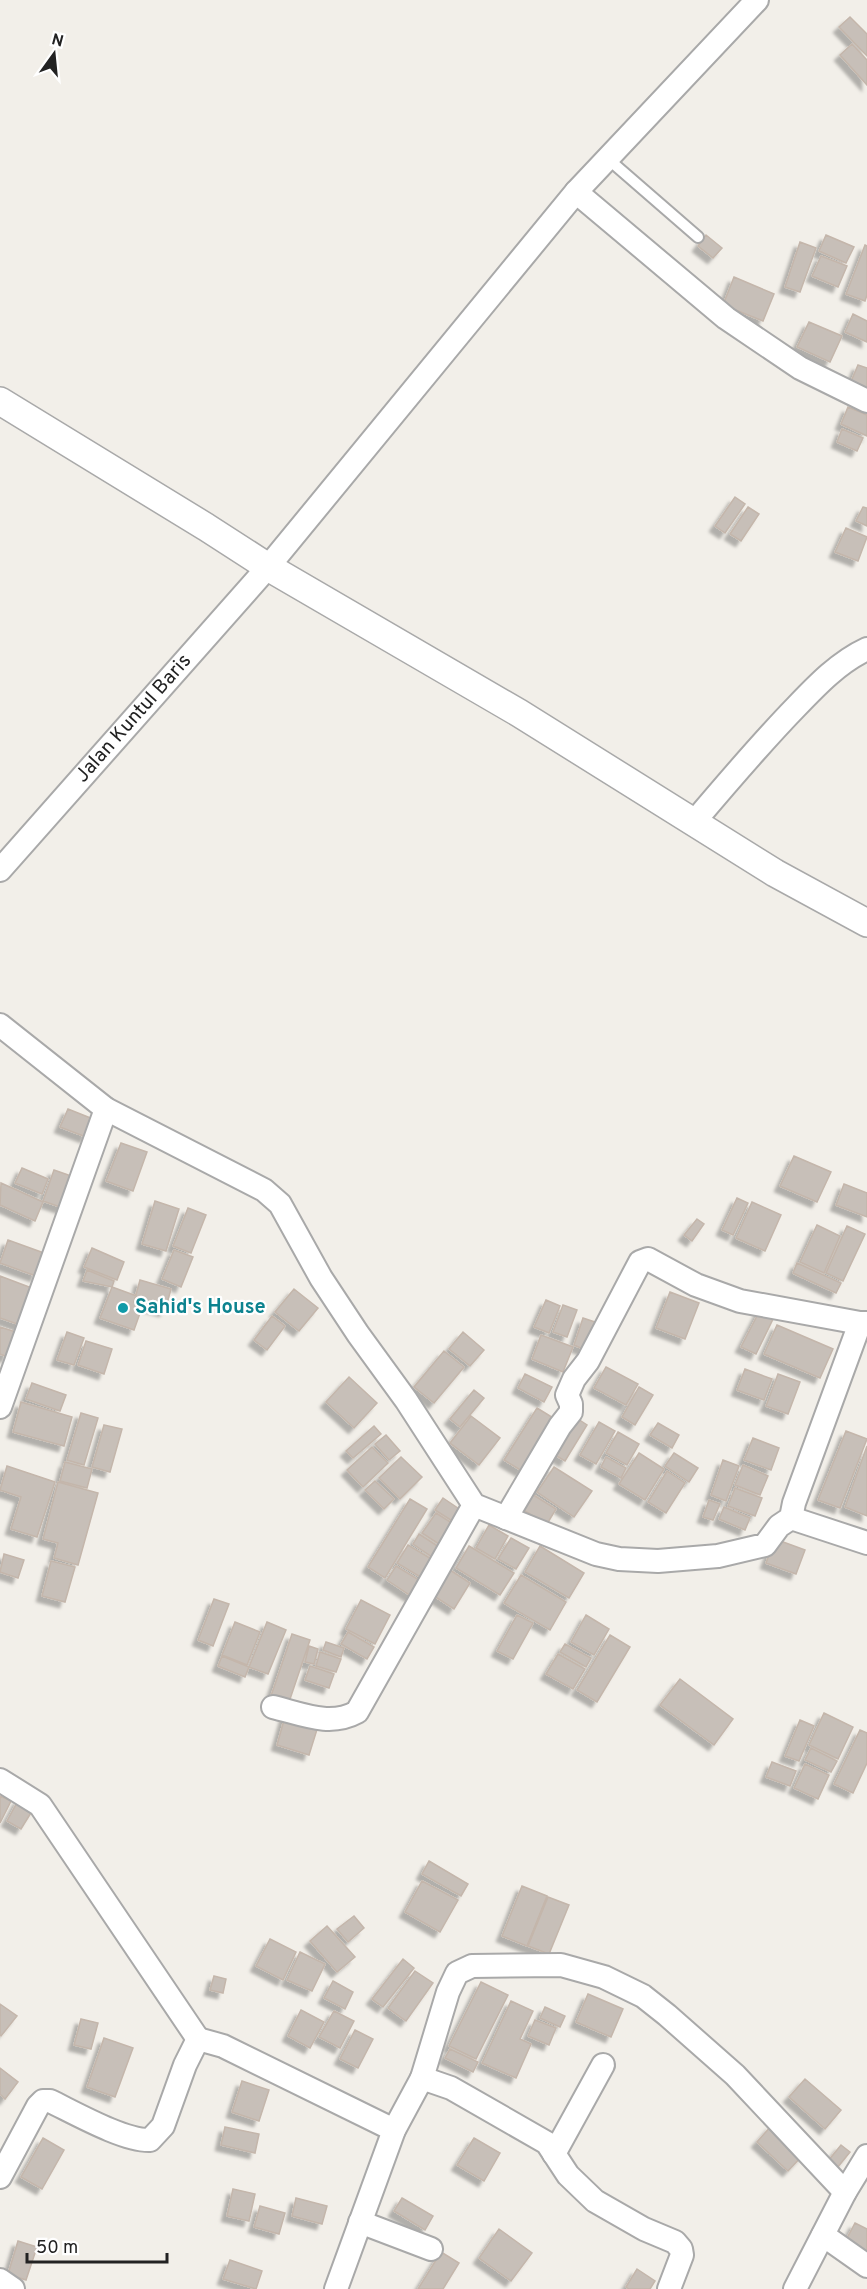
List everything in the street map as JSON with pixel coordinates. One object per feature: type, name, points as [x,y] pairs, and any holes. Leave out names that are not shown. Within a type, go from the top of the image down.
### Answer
[{"type":"street","name":"Jalan Kuntul Baris","points":[[0,870],[268,567],[576,192],[757,0]]},
{"type":"street","points":[[576,192],[726,318],[800,368],[867,401]]},
{"type":"street","points":[[0,401],[268,567],[519,713],[775,873],[867,923]]},
{"type":"street","points":[[694,822],[823,679],[854,655],[867,649]]},
{"type":"street","points":[[0,1024],[106,1109],[264,1190],[280,1204],[321,1278],[406,1400],[474,1505],[506,1518],[596,1554],[619,1559],[658,1561],[718,1556],[765,1545],[779,1526],[791,1518],[794,1503],[863,1323],[740,1301],[696,1285],[648,1259],[640,1262],[588,1361],[574,1379],[567,1395],[571,1404],[571,1412],[560,1426],[506,1518]]},
{"type":"street","points":[[0,1407],[106,1109]]},
{"type":"street","points":[[273,1707],[326,1720],[345,1719],[357,1712],[474,1505]]},
{"type":"street","points":[[791,1518],[867,1543]]},
{"type":"street","points":[[0,1780],[40,1805],[198,2039],[223,2046],[394,2130]]},
{"type":"street","points":[[336,2289],[394,2130],[422,2078],[448,1992],[458,1973],[472,1966],[561,1965],[604,1977],[643,1996],[735,2075],[845,2193]]},
{"type":"street","points":[[0,2177],[38,2106],[43,2101],[50,2101],[141,2141],[150,2140],[163,2127],[184,2065],[198,2039]]},
{"type":"street","points":[[554,2154],[603,2065]]},
{"type":"street","points":[[422,2078],[451,2088],[547,2143],[568,2175],[595,2201],[644,2229],[675,2242],[681,2249],[682,2255],[669,2289]]},
{"type":"street","points":[[795,2289],[867,2156]]},
{"type":"street","points":[[360,2222],[431,2249]]},
{"type":"street","points":[[823,2235],[867,2266]]},
{"type":"street","points":[[0,2280],[13,2289]]},
{"type":"lane","points":[[608,158],[698,237]]},
{"type":"building","points":[[850,17],[867,34],[867,56],[839,27]]},
{"type":"building","points":[[852,44],[867,60],[867,85],[840,55]]},
{"type":"building","points":[[706,235],[722,248],[713,258],[698,246]]},
{"type":"building","points":[[826,235],[854,247],[846,263],[819,251]]},
{"type":"building","points":[[800,242],[816,248],[800,292],[785,287]]},
{"type":"building","points":[[865,245],[867,246],[867,295],[865,301],[846,294]]},
{"type":"building","points":[[821,256],[847,266],[838,287],[812,276]]},
{"type":"building","points":[[734,277],[774,294],[763,321],[723,305]]},
{"type":"building","points":[[853,314],[867,321],[867,342],[845,332]]},
{"type":"building","points":[[809,322],[842,336],[830,362],[797,347]]},
{"type":"building","points":[[858,365],[867,368],[867,392],[850,384]]},
{"type":"building","points":[[848,407],[867,415],[867,436],[841,424]]},
{"type":"building","points":[[842,429],[863,438],[857,451],[837,442]]},
{"type":"building","points":[[735,497],[745,504],[725,533],[715,526]]},
{"type":"building","points":[[748,507],[759,514],[741,541],[730,534]]},
{"type":"building","points":[[863,507],[867,508],[867,526],[856,521]]},
{"type":"building","points":[[846,528],[867,537],[858,561],[835,552]]},
{"type":"building","points":[[68,1109],[93,1119],[86,1137],[60,1127]]},
{"type":"building","points":[[121,1143],[147,1152],[133,1191],[106,1181]]},
{"type":"building","points":[[794,1156],[831,1172],[817,1202],[780,1186]]},
{"type":"building","points":[[22,1168],[48,1179],[42,1194],[15,1183]]},
{"type":"building","points":[[54,1170],[74,1177],[63,1208],[43,1201]]},
{"type":"building","points":[[1,1183],[43,1202],[35,1221],[0,1205]]},
{"type":"building","points":[[844,1184],[867,1193],[867,1217],[836,1205]]},
{"type":"building","points":[[737,1198],[748,1203],[733,1235],[722,1230]]},
{"type":"building","points":[[155,1201],[179,1209],[166,1251],[142,1244]]},
{"type":"building","points":[[752,1202],[781,1215],[765,1251],[736,1238]]},
{"type":"building","points":[[188,1208],[206,1215],[191,1253],[173,1246]]},
{"type":"building","points":[[697,1219],[704,1224],[692,1241],[684,1235]]},
{"type":"building","points":[[817,1225],[840,1236],[824,1273],[800,1262]]},
{"type":"building","points":[[847,1226],[865,1234],[843,1281],[826,1273]]},
{"type":"building","points":[[8,1240],[44,1253],[36,1276],[0,1263]]},
{"type":"building","points":[[92,1248],[124,1262],[117,1280],[84,1267]]},
{"type":"building","points":[[174,1250],[193,1257],[181,1287],[162,1279]]},
{"type":"building","points":[[797,1263],[841,1283],[836,1293],[793,1273]]},
{"type":"building","points":[[87,1270],[114,1281],[112,1287],[83,1281]]},
{"type":"building","points":[[0,1276],[37,1290],[23,1326],[0,1318]]},
{"type":"building","points":[[140,1280],[171,1289],[165,1311],[134,1302]]},
{"type":"building","name":"Sahid's House","points":[[112,1287],[145,1299],[134,1330],[100,1318]]},
{"type":"building","points":[[294,1289],[318,1308],[299,1331],[275,1312]]},
{"type":"building","points":[[670,1292],[699,1303],[685,1339],[656,1328]]},
{"type":"building","points":[[546,1300],[560,1306],[549,1333],[534,1327]]},
{"type":"building","points":[[563,1305],[577,1310],[567,1337],[553,1332]]},
{"type":"building","points":[[760,1310],[774,1317],[756,1354],[741,1347]]},
{"type":"building","points":[[272,1316],[285,1326],[267,1350],[254,1340]]},
{"type":"building","points":[[583,1318],[595,1322],[585,1350],[574,1345]]},
{"type":"building","points":[[777,1325],[833,1349],[820,1378],[764,1354]]},
{"type":"building","points":[[0,1327],[16,1332],[7,1357],[0,1354]]},
{"type":"building","points":[[67,1332],[84,1338],[74,1365],[57,1360]]},
{"type":"building","points":[[463,1332],[484,1350],[470,1366],[449,1349]]},
{"type":"building","points":[[541,1335],[573,1347],[563,1372],[532,1359]]},
{"type":"building","points":[[86,1341],[112,1349],[104,1374],[78,1365]]},
{"type":"building","points":[[444,1351],[464,1367],[434,1403],[414,1387]]},
{"type":"building","points":[[606,1367],[638,1384],[626,1405],[594,1388]]},
{"type":"building","points":[[745,1369],[772,1379],[764,1400],[737,1390]]},
{"type":"building","points":[[525,1374],[552,1387],[544,1402],[518,1388]]},
{"type":"building","points":[[778,1374],[800,1382],[788,1414],[766,1406]]},
{"type":"building","points":[[349,1377],[377,1403],[354,1428],[326,1402]]},
{"type":"building","points":[[32,1383],[66,1395],[60,1411],[26,1399]]},
{"type":"building","points":[[639,1387],[653,1395],[635,1425],[622,1417]]},
{"type":"building","points":[[474,1390],[484,1398],[460,1427],[450,1419]]},
{"type":"building","points":[[21,1402],[72,1417],[64,1446],[13,1432]]},
{"type":"building","points":[[537,1408],[555,1419],[522,1471],[504,1460]]},
{"type":"building","points":[[81,1413],[98,1418],[84,1465],[67,1460]]},
{"type":"building","points":[[572,1415],[587,1425],[565,1461],[550,1452]]},
{"type":"building","points":[[471,1416],[500,1438],[479,1465],[450,1443]]},
{"type":"building","points":[[599,1422],[615,1431],[596,1464],[580,1455]]},
{"type":"building","points":[[658,1423],[679,1435],[672,1448],[650,1435]]},
{"type":"building","points":[[104,1425],[122,1429],[110,1472],[92,1467]]},
{"type":"building","points":[[374,1426],[381,1434],[353,1458],[346,1451]]},
{"type":"building","points":[[846,1431],[867,1439],[840,1508],[818,1500]]},
{"type":"building","points":[[618,1432],[639,1444],[627,1465],[606,1453]]},
{"type":"building","points":[[386,1435],[400,1451],[389,1460],[375,1444]]},
{"type":"building","points":[[753,1438],[779,1448],[771,1470],[744,1460]]},
{"type":"building","points":[[867,1446],[867,1516],[845,1507]]},
{"type":"building","points":[[372,1447],[388,1463],[363,1487],[347,1470]]},
{"type":"building","points":[[639,1453],[664,1469],[645,1500],[619,1484]]},
{"type":"building","points":[[674,1453],[698,1468],[689,1482],[665,1466]]},
{"type":"building","points":[[401,1457],[422,1477],[400,1499],[379,1478]]},
{"type":"building","points":[[606,1457],[626,1468],[621,1478],[601,1467]]},
{"type":"building","points":[[723,1460],[739,1466],[726,1501],[711,1495]]},
{"type":"building","points":[[65,1462],[92,1469],[87,1488],[60,1481]]},
{"type":"building","points":[[743,1465],[768,1476],[760,1495],[735,1485]]},
{"type":"building","points":[[7,1466],[55,1482],[37,1537],[11,1529],[21,1497],[0,1490]]},
{"type":"building","points":[[554,1467],[592,1491],[574,1517],[537,1492]]},
{"type":"building","points":[[667,1471],[685,1483],[666,1513],[648,1502]]},
{"type":"building","points":[[375,1481],[394,1499],[384,1509],[365,1490]]},
{"type":"building","points":[[58,1482],[98,1493],[78,1565],[54,1558],[58,1543],[43,1539]]},
{"type":"building","points":[[735,1488],[762,1498],[755,1516],[728,1506]]},
{"type":"building","points":[[527,1491],[556,1509],[547,1524],[518,1507]]},
{"type":"building","points":[[443,1498],[465,1513],[457,1524],[435,1510]]},
{"type":"building","points":[[410,1499],[427,1509],[385,1578],[368,1567]]},
{"type":"building","points":[[709,1500],[720,1504],[713,1520],[703,1517]]},
{"type":"building","points":[[724,1507],[750,1518],[745,1530],[719,1519]]},
{"type":"building","points":[[436,1513],[458,1527],[445,1548],[422,1533]]},
{"type":"building","points":[[489,1525],[508,1536],[495,1559],[476,1548]]},
{"type":"building","points":[[419,1534],[442,1549],[435,1559],[413,1544]]},
{"type":"building","points":[[511,1538],[529,1548],[516,1569],[498,1559]]},
{"type":"building","points":[[775,1539],[805,1550],[796,1574],[766,1563]]},
{"type":"building","points":[[408,1545],[438,1563],[427,1581],[397,1563]]},
{"type":"building","points":[[469,1546],[514,1573],[500,1595],[456,1568]]},
{"type":"building","points":[[540,1546],[584,1573],[569,1598],[525,1572]]},
{"type":"building","points":[[4,1554],[24,1560],[18,1578],[0,1572]]},
{"type":"building","points":[[51,1561],[75,1567],[65,1602],[42,1596]]},
{"type":"building","points":[[396,1566],[424,1583],[414,1598],[387,1580]]},
{"type":"building","points":[[450,1570],[470,1583],[454,1609],[434,1596]]},
{"type":"building","points":[[521,1575],[566,1602],[550,1630],[504,1603]]},
{"type":"building","points":[[214,1599],[229,1604],[213,1646],[198,1640]]},
{"type":"building","points":[[361,1600],[390,1615],[375,1644],[346,1629]]},
{"type":"building","points":[[517,1615],[533,1623],[513,1659],[497,1651]]},
{"type":"building","points":[[586,1615],[609,1629],[594,1655],[571,1642]]},
{"type":"building","points":[[235,1622],[260,1632],[247,1665],[222,1655]]},
{"type":"building","points":[[267,1622],[286,1630],[268,1674],[249,1667]]},
{"type":"building","points":[[348,1632],[374,1647],[367,1659],[341,1644]]},
{"type":"building","points":[[292,1634],[310,1640],[289,1702],[271,1696]]},
{"type":"building","points":[[610,1635],[630,1647],[597,1702],[577,1690]]},
{"type":"building","points":[[326,1642],[344,1648],[341,1657],[323,1650]]},
{"type":"building","points":[[565,1644],[591,1658],[586,1667],[560,1652]]},
{"type":"building","points":[[309,1646],[318,1649],[314,1664],[305,1662]]},
{"type":"building","points":[[320,1652],[341,1659],[336,1672],[316,1666]]},
{"type":"building","points":[[558,1654],[585,1669],[573,1689],[546,1674]]},
{"type":"building","points":[[222,1656],[249,1667],[245,1677],[218,1666]]},
{"type":"building","points":[[310,1666],[334,1674],[329,1688],[305,1680]]},
{"type":"building","points":[[680,1679],[733,1719],[714,1745],[660,1705]]},
{"type":"building","points":[[286,1713],[319,1723],[309,1755],[277,1745]]},
{"type":"building","points":[[824,1713],[853,1727],[838,1759],[809,1745]]},
{"type":"building","points":[[800,1720],[814,1726],[799,1761],[785,1756]]},
{"type":"building","points":[[860,1730],[867,1733],[867,1763],[853,1793],[834,1784]]},
{"type":"building","points":[[811,1748],[837,1761],[831,1772],[805,1760]]},
{"type":"building","points":[[772,1762],[796,1771],[790,1786],[766,1777]]},
{"type":"building","points":[[805,1764],[829,1775],[818,1799],[794,1788]]},
{"type":"building","points":[[0,1796],[11,1801],[0,1823]]},
{"type":"building","points":[[19,1799],[34,1808],[21,1829],[7,1821]]},
{"type":"building","points":[[429,1861],[468,1884],[461,1896],[422,1874]]},
{"type":"building","points":[[422,1881],[458,1900],[440,1932],[405,1912]]},
{"type":"building","points":[[522,1886],[547,1896],[527,1946],[502,1936]]},
{"type":"building","points":[[548,1897],[569,1905],[549,1954],[528,1946]]},
{"type":"building","points":[[354,1916],[364,1928],[348,1942],[337,1929]]},
{"type":"building","points":[[327,1926],[355,1957],[337,1972],[310,1941]]},
{"type":"building","points":[[270,1939],[296,1952],[283,1980],[256,1966]]},
{"type":"building","points":[[300,1952],[325,1964],[312,1991],[287,1980]]},
{"type":"building","points":[[403,1959],[414,1968],[383,2007],[372,1999]]},
{"type":"building","points":[[415,1971],[433,1983],[406,2021],[388,2008]]},
{"type":"building","points":[[214,1976],[226,1979],[223,1993],[210,1990]]},
{"type":"building","points":[[333,1981],[353,1992],[345,2009],[324,1998]]},
{"type":"building","points":[[481,1982],[508,1995],[476,2059],[449,2046]]},
{"type":"building","points":[[588,1994],[623,2009],[611,2037],[576,2022]]},
{"type":"building","points":[[511,2001],[533,2011],[520,2039],[531,2044],[516,2078],[482,2063]]},
{"type":"building","points":[[0,2004],[17,2016],[1,2036],[0,2035]]},
{"type":"building","points":[[545,2007],[565,2016],[560,2027],[540,2018]]},
{"type":"building","points":[[301,2010],[324,2022],[310,2048],[288,2036]]},
{"type":"building","points":[[334,2011],[354,2021],[340,2048],[319,2037]]},
{"type":"building","points":[[81,2019],[98,2023],[91,2049],[74,2045]]},
{"type":"building","points":[[535,2020],[556,2028],[549,2045],[528,2036]]},
{"type":"building","points":[[355,2030],[373,2039],[358,2068],[340,2059]]},
{"type":"building","points":[[104,2038],[133,2048],[115,2097],[87,2087]]},
{"type":"building","points":[[450,2049],[478,2062],[473,2072],[445,2058]]},
{"type":"building","points":[[0,2068],[18,2082],[5,2099],[0,2094]]},
{"type":"building","points":[[805,2079],[841,2110],[825,2129],[789,2097]]},
{"type":"building","points":[[242,2081],[269,2090],[259,2121],[232,2112]]},
{"type":"building","points":[[772,2125],[804,2154],[788,2171],[757,2142]]},
{"type":"building","points":[[225,2127],[259,2134],[255,2153],[221,2145]]},
{"type":"building","points":[[43,2138],[64,2150],[42,2189],[21,2177]]},
{"type":"building","points":[[474,2138],[500,2153],[484,2181],[457,2165]]},
{"type":"building","points":[[841,2145],[850,2152],[833,2173],[824,2166]]},
{"type":"building","points":[[233,2189],[255,2194],[249,2221],[227,2216]]},
{"type":"building","points":[[296,2198],[327,2206],[322,2224],[292,2216]]},
{"type":"building","points":[[402,2198],[433,2216],[425,2230],[394,2211]]},
{"type":"building","points":[[260,2206],[285,2213],[279,2234],[254,2227]]},
{"type":"building","points":[[855,2223],[867,2229],[867,2254],[845,2242]]},
{"type":"building","points":[[499,2229],[532,2253],[511,2281],[479,2258]]},
{"type":"building","points":[[18,2241],[37,2247],[26,2280],[8,2274]]},
{"type":"building","points":[[441,2252],[459,2263],[443,2289],[418,2289]]},
{"type":"building","points":[[230,2260],[262,2271],[256,2289],[223,2279]]},
{"type":"building","points":[[637,2269],[655,2281],[650,2289],[626,2287]]},
{"type":"place","name":"Sahid's House","points":[[123,1308]]}]
